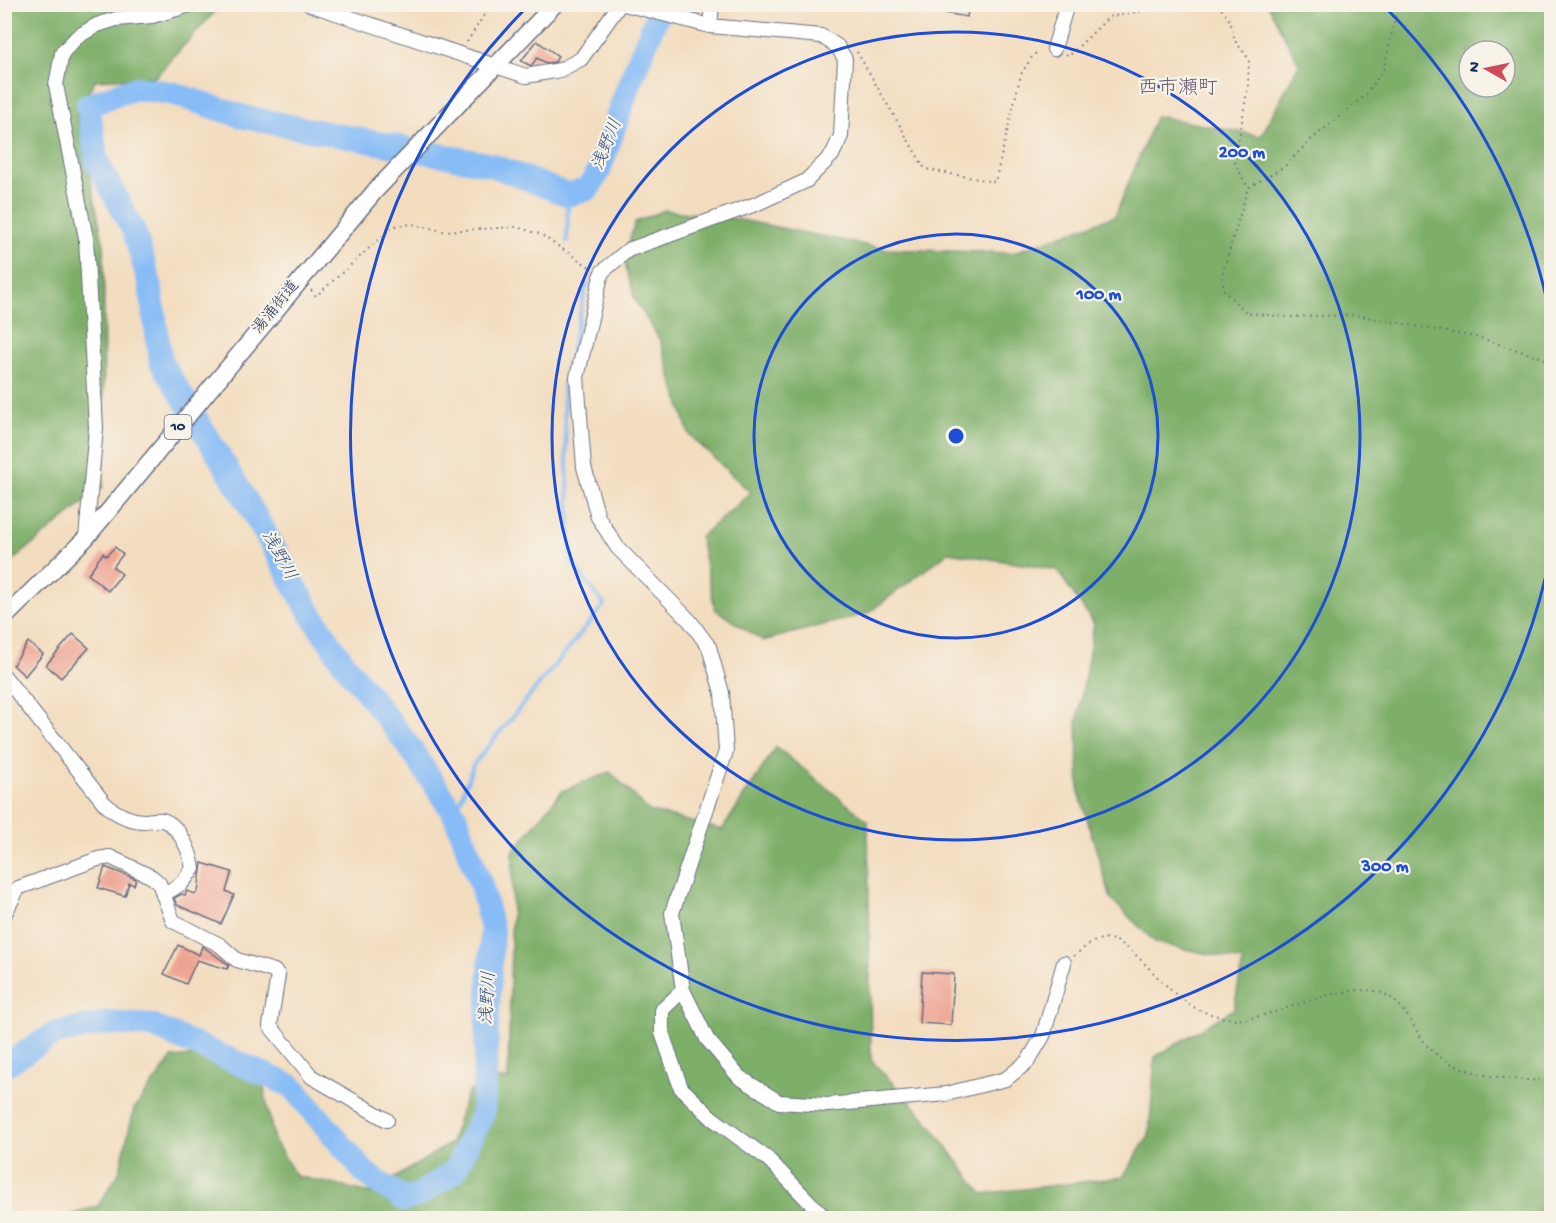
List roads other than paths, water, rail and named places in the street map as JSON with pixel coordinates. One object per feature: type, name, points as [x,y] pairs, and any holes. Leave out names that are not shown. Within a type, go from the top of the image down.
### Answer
[{"type":"main road","name":"湯涌街道","points":[[4,618],[86,538],[375,191],[555,4]]},
{"type":"street","points":[[86,538],[96,428],[86,238],[56,85],[62,52],[77,37],[97,25],[116,19],[152,16],[194,4]]},
{"type":"street","points":[[309,4],[526,76],[560,70],[581,59],[627,5],[710,26],[821,36],[837,46],[845,59],[842,136],[832,155],[806,182],[702,225],[628,250],[602,272],[577,376],[584,467],[598,517],[617,547],[690,621],[710,647],[722,693],[726,751],[672,913],[683,990],[707,1039],[739,1077],[779,1102],[827,1105],[946,1094],[1006,1079],[1028,1061],[1043,1036],[1064,963]]},
{"type":"street","points":[[710,26],[712,4]]},
{"type":"street","points":[[1054,49],[1067,4]]},
{"type":"street","points":[[4,676],[105,804],[117,815],[139,821],[161,820],[173,826],[191,855],[194,869],[182,883],[163,895]]},
{"type":"street","points":[[4,915],[18,888],[110,857],[152,877],[159,883],[174,921],[220,945],[237,960],[274,971],[278,975],[270,1026],[312,1077],[387,1120]]},
{"type":"street","points":[[683,990],[662,1010],[662,1033],[681,1088],[712,1118],[768,1159],[825,1218]]},
{"type":"waterway","name":"浅野川","points":[[4,1066],[54,1034],[107,1023],[152,1026],[292,1086],[365,1173],[405,1200],[420,1194],[454,1172],[483,1113],[492,930],[481,885],[455,815],[408,745],[343,662],[311,614],[248,503],[161,362],[150,284],[134,231],[97,162],[88,105],[136,88],[171,93],[244,117],[492,165],[568,195],[588,189],[599,171],[629,84],[662,4]]},
{"type":"waterway","points":[[567,242],[568,195]]},
{"type":"waterway","points":[[455,815],[473,765],[604,605],[572,562],[563,387],[587,283]]},
{"type":"district","name":"西市瀬町","points":[[1178,89]]}]
